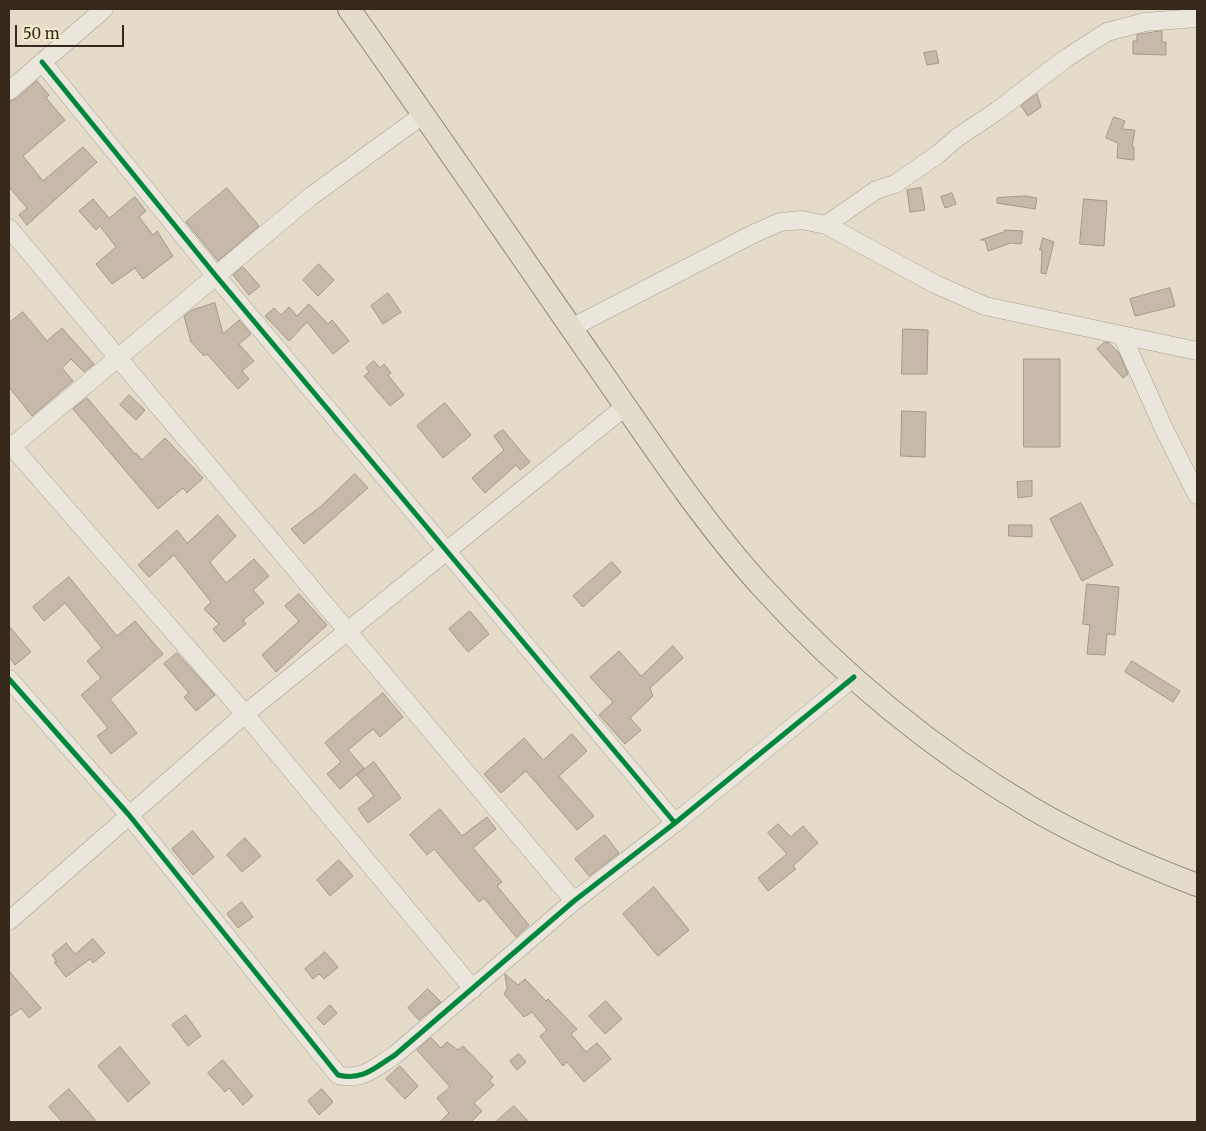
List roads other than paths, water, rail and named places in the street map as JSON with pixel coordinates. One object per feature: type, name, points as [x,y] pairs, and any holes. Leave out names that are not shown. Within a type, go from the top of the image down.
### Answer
[{"type":"main road","points":[[349,9],[626,406],[735,555],[793,620],[854,677],[915,729],[963,764],[1034,810],[1105,846],[1197,885]]},
{"type":"street","points":[[9,91],[104,9]]},
{"type":"street","points":[[826,225],[876,190],[902,179],[1065,60],[1107,32],[1145,22],[1197,18]]},
{"type":"street","points":[[42,62],[216,276],[675,823]]},
{"type":"street","points":[[424,114],[310,196],[119,359],[10,446],[245,714],[473,989]]},
{"type":"street","points":[[571,328],[780,222],[802,220],[826,225],[935,284],[985,306],[1197,351]]},
{"type":"street","points":[[9,228],[574,901]]},
{"type":"street","points":[[1122,335],[1164,429],[1197,495]]},
{"type":"street","points":[[9,921],[245,714],[626,406]]},
{"type":"street","points":[[9,679],[129,815],[338,1075],[352,1078],[380,1065],[395,1055],[574,901],[675,823],[854,677]]}]
